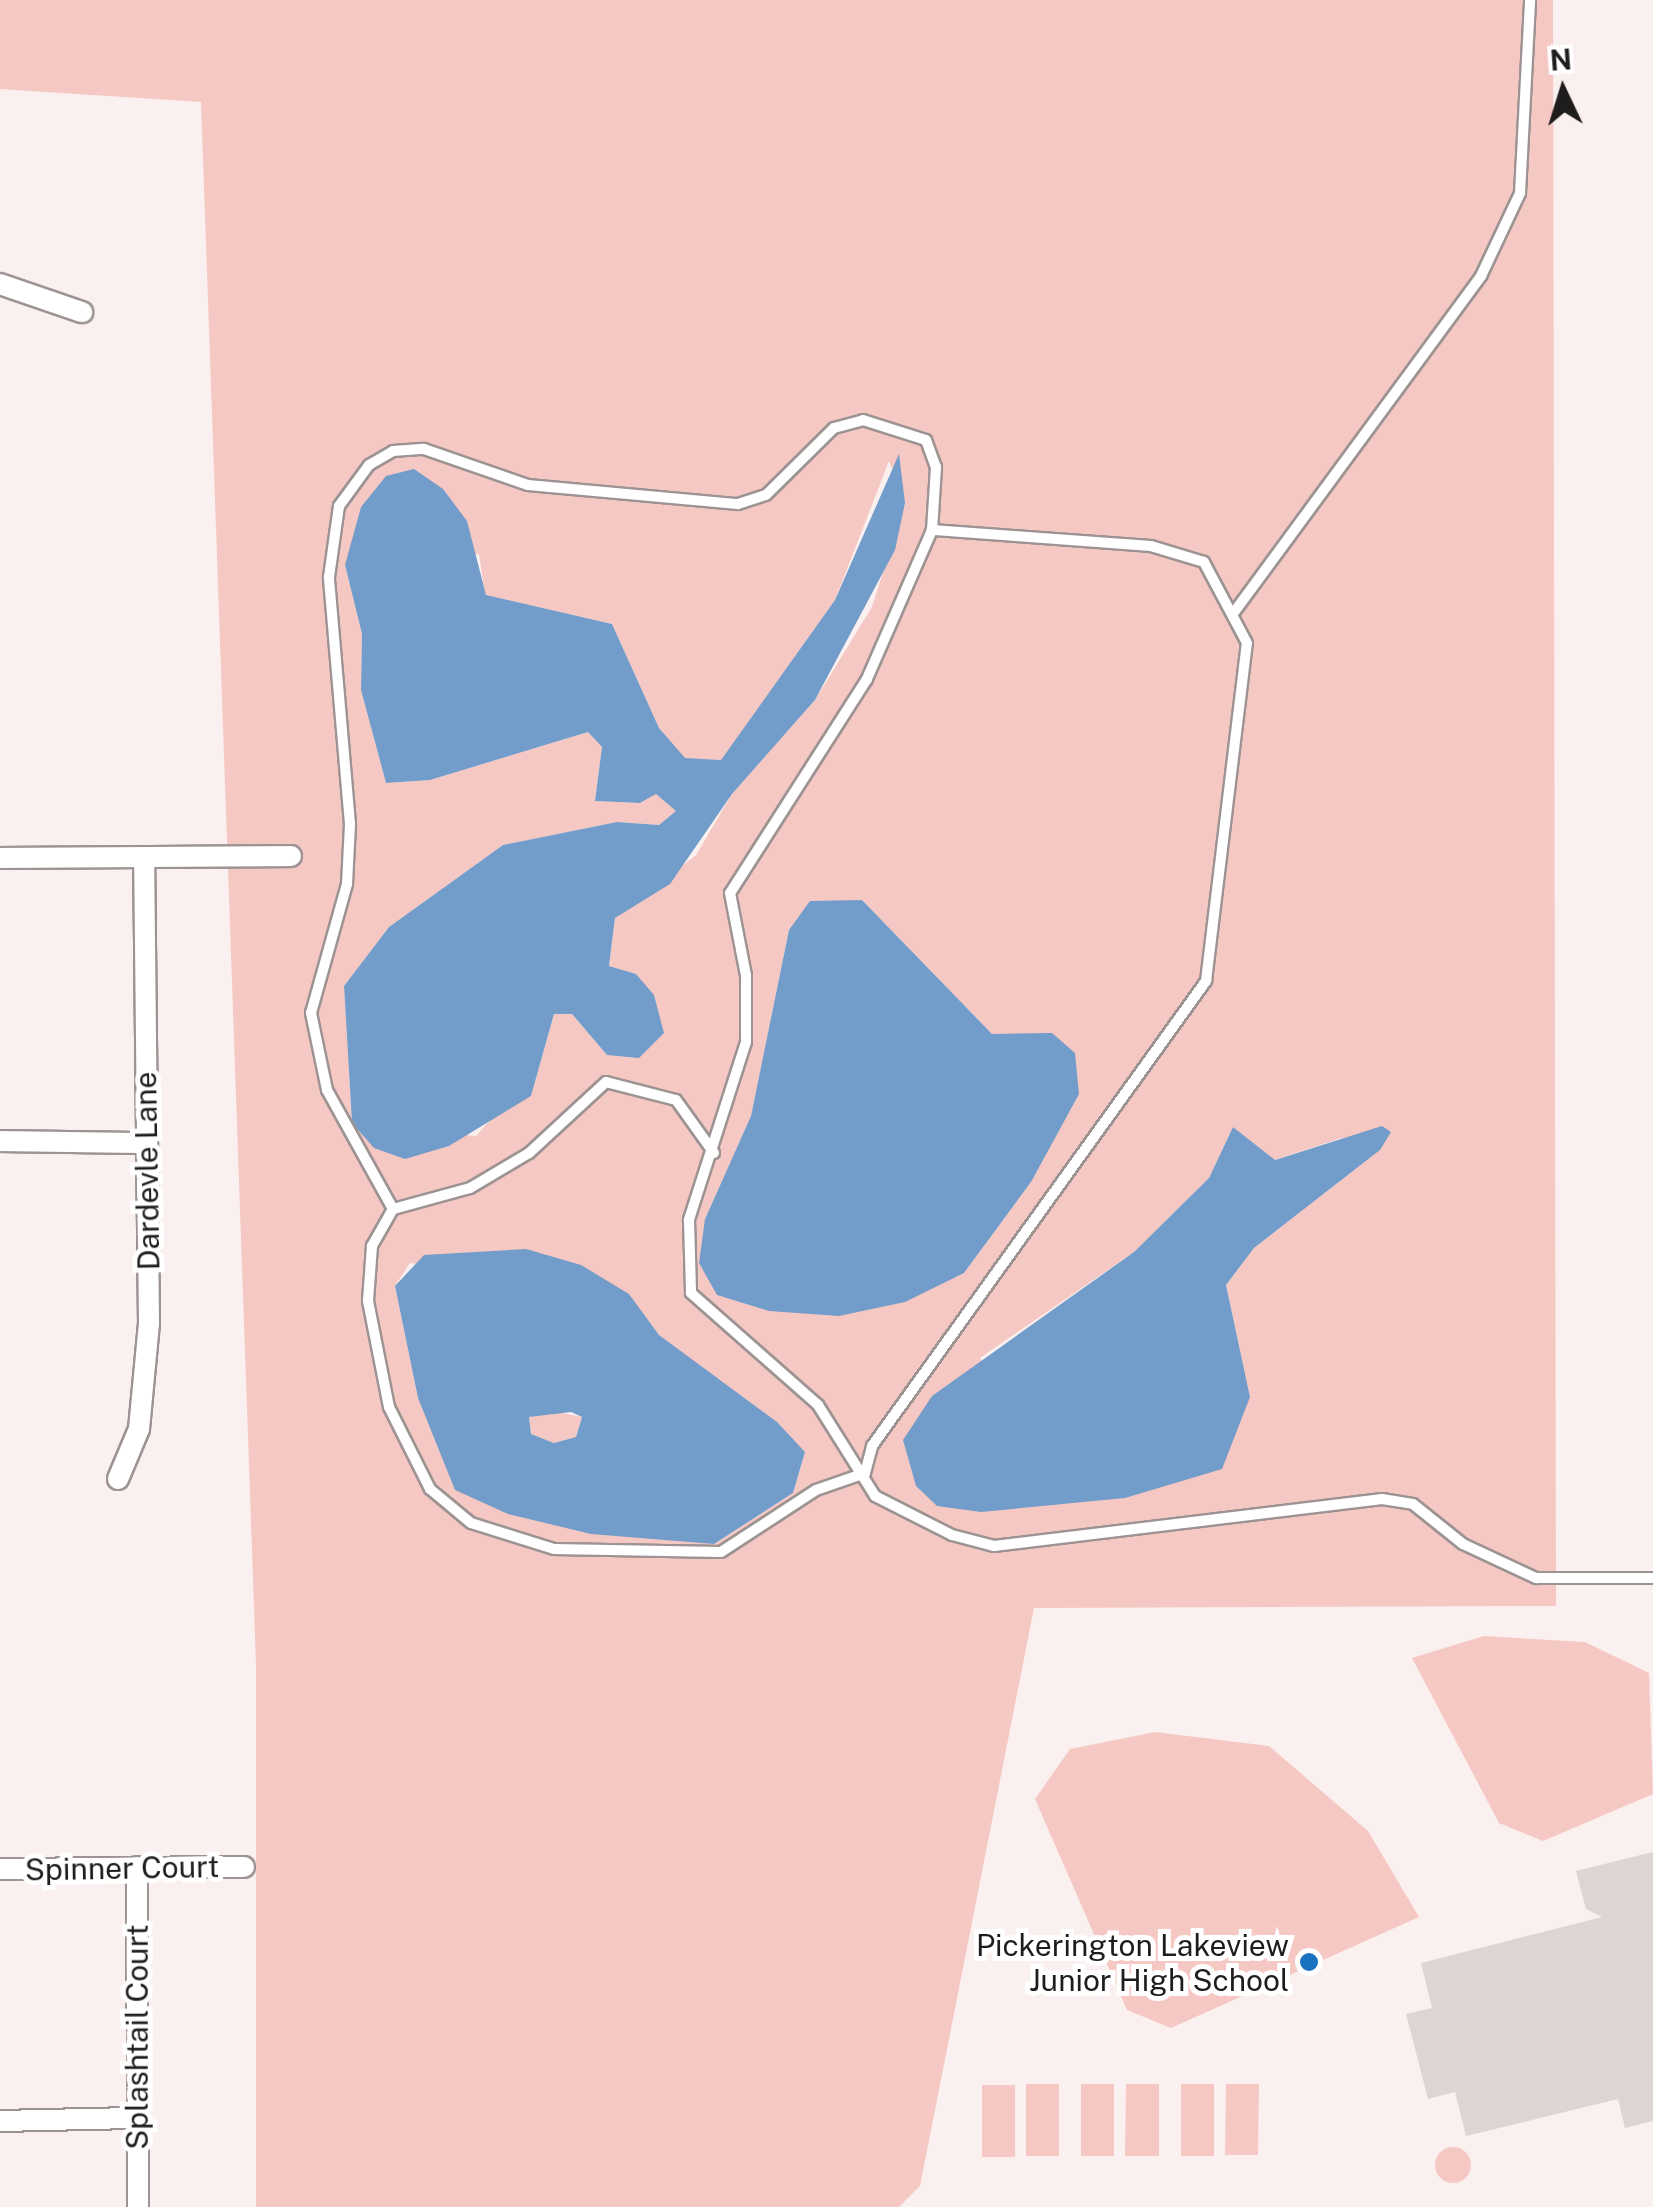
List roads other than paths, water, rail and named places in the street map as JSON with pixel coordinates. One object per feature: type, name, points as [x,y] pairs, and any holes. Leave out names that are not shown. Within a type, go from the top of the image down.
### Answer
[{"type":"street","points":[[0,284],[82,312]]},
{"type":"street","points":[[0,858],[291,856]]},
{"type":"street","name":"Dardevle Lane","points":[[118,1479],[139,1428],[149,1324],[144,859]]},
{"type":"street","points":[[0,1141],[146,1143]]},
{"type":"street","name":"Spinner Court","points":[[0,1869],[244,1867]]},
{"type":"street","name":"Splashtail Court","points":[[137,1868],[138,2207]]},
{"type":"street","points":[[0,2121],[137,2118]]},
{"type":"lane","points":[[1234,610],[1481,276],[1520,193],[1530,0]]},
{"type":"lane","points":[[393,1209],[326,1090],[311,1013],[347,884],[350,824],[329,577],[339,506],[369,466],[393,451],[424,450],[528,486],[738,504],[766,495],[834,428],[864,420],[926,440],[936,467],[932,530],[867,679],[730,893],[749,1012],[714,1153],[689,1220],[690,1293],[818,1405],[864,1473],[874,1496],[914,1521],[994,1546],[1382,1499],[1413,1504],[1463,1544],[1536,1578],[1653,1578]]},
{"type":"lane","points":[[864,1473],[872,1446],[1196,1004],[1249,681],[1234,610],[1204,562],[1184,551],[992,527],[932,530]]},
{"type":"lane","points":[[714,1153],[676,1100],[606,1082],[529,1154],[470,1188],[393,1209],[372,1246],[368,1301],[389,1408],[430,1489],[471,1524],[554,1549],[721,1552],[816,1490],[864,1473]]},
{"type":"water","points":[[899,454],[905,503],[895,550],[815,700],[732,794],[670,884],[615,918],[609,966],[636,974],[654,995],[664,1033],[639,1058],[607,1055],[572,1014],[554,1014],[531,1096],[449,1146],[405,1159],[374,1148],[352,1123],[344,986],[389,927],[503,845],[617,822],[659,825],[676,811],[656,794],[640,803],[595,801],[602,747],[588,732],[430,780],[386,783],[361,690],[362,634],[345,565],[361,507],[386,476],[414,469],[443,489],[467,521],[486,595],[612,624],[659,728],[685,758],[721,760],[835,600]]},
{"type":"water","points":[[862,900],[992,1034],[1052,1033],[1075,1053],[1079,1094],[1031,1182],[964,1273],[905,1302],[839,1316],[769,1311],[717,1295],[699,1263],[705,1219],[751,1116],[789,930],[810,901]]},
{"type":"water","points":[[1382,1126],[1391,1132],[1380,1150],[1254,1248],[1226,1285],[1250,1397],[1222,1469],[1125,1498],[981,1512],[937,1506],[916,1486],[903,1440],[932,1396],[1134,1252],[1209,1178],[1233,1127],[1275,1160]]},
{"type":"water","points":[[526,1249],[581,1265],[629,1294],[659,1335],[777,1422],[805,1452],[793,1493],[714,1544],[591,1534],[508,1514],[455,1490],[418,1398],[395,1286],[424,1255]],"holes":[[[571,1412],[582,1417],[576,1437],[554,1443],[531,1434],[529,1417]]]},
{"type":"place","name":"Pickerington Lakeview Junior High School","points":[[1309,1962]]}]
